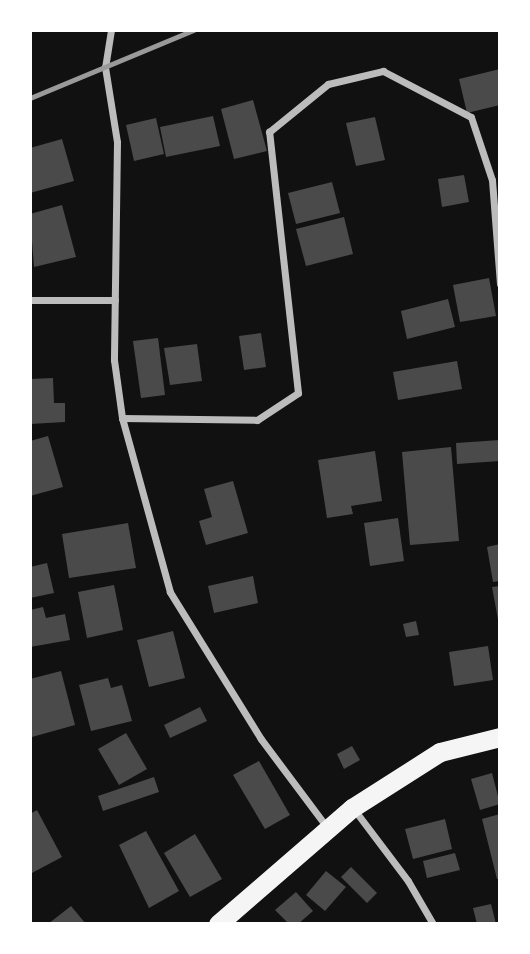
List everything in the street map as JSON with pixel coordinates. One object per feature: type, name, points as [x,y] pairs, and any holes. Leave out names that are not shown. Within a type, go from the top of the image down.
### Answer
[{"type":"highway","points":[[218,924],[326,826],[352,808],[440,752],[500,737]]},
{"type":"street","points":[[111,30],[106,67],[117,142],[114,360],[122,418],[170,593],[261,739],[326,826]]},
{"type":"street","points":[[122,418],[257,420],[298,393],[269,132],[328,85],[383,71],[471,117],[492,180],[500,284]]},
{"type":"street","points":[[30,300],[114,300]]},
{"type":"street","points":[[352,808],[408,881],[433,924]]},
{"type":"building","points":[[500,69],[500,105],[467,113],[459,79]]},
{"type":"building","points":[[253,100],[267,151],[234,159],[221,109]]},
{"type":"building","points":[[213,116],[220,146],[166,157],[160,127]]},
{"type":"building","points":[[375,117],[385,160],[356,166],[346,123]]},
{"type":"building","points":[[156,118],[164,154],[134,161],[126,125]]},
{"type":"building","points":[[62,139],[74,181],[30,193],[30,148]]},
{"type":"building","points":[[464,175],[469,202],[442,207],[438,179]]},
{"type":"building","points":[[332,182],[340,213],[296,224],[288,193]]},
{"type":"building","points":[[62,205],[76,257],[34,267],[30,214]]},
{"type":"building","points":[[344,217],[353,254],[306,266],[296,229]]},
{"type":"building","points":[[489,278],[496,316],[460,322],[453,285]]},
{"type":"building","points":[[448,299],[455,327],[407,339],[401,311]]},
{"type":"building","points":[[261,333],[266,367],[244,370],[239,336]]},
{"type":"building","points":[[158,338],[165,395],[141,398],[133,341]]},
{"type":"building","points":[[197,344],[202,381],[170,385],[164,348]]},
{"type":"building","points":[[457,361],[462,389],[398,400],[393,372]]},
{"type":"building","points":[[53,378],[54,403],[65,403],[65,422],[30,424],[30,379]]},
{"type":"building","points":[[48,436],[63,487],[30,496],[30,441]]},
{"type":"building","points":[[500,440],[500,461],[457,464],[456,443]]},
{"type":"building","points":[[451,447],[459,541],[410,545],[402,452]]},
{"type":"building","points":[[375,451],[382,501],[351,506],[353,514],[327,518],[318,460]]},
{"type":"building","points":[[233,481],[248,533],[206,545],[199,521],[212,517],[204,489]]},
{"type":"building","points":[[398,518],[404,561],[370,566],[364,523]]},
{"type":"building","points":[[128,523],[136,568],[69,578],[62,534]]},
{"type":"building","points":[[500,544],[500,581],[493,582],[487,547]]},
{"type":"building","points":[[47,563],[54,593],[30,598],[30,567]]},
{"type":"building","points":[[253,576],[258,603],[214,613],[208,586]]},
{"type":"building","points":[[114,585],[123,630],[87,638],[78,592]]},
{"type":"building","points":[[500,586],[500,625],[499,625],[492,587]]},
{"type":"building","points":[[43,607],[46,618],[65,614],[70,640],[30,647],[30,610]]},
{"type":"building","points":[[416,621],[419,635],[406,637],[403,624]]},
{"type":"building","points":[[173,631],[185,678],[149,687],[137,640]]},
{"type":"building","points":[[488,646],[493,680],[454,686],[449,652]]},
{"type":"building","points":[[61,671],[75,725],[32,737],[30,679]]},
{"type":"building","points":[[108,678],[111,688],[122,685],[132,721],[91,731],[79,685]]},
{"type":"building","points":[[200,707],[207,721],[170,738],[164,725]]},
{"type":"building","points":[[126,733],[147,769],[119,785],[98,749]]},
{"type":"building","points":[[352,746],[360,760],[344,769],[337,754]]},
{"type":"building","points":[[259,761],[290,815],[265,829],[233,775]]},
{"type":"building","points":[[492,773],[500,804],[480,810],[471,779]]},
{"type":"building","points":[[154,777],[159,792],[103,811],[98,796]]},
{"type":"building","points":[[37,810],[62,857],[30,874],[30,814]]},
{"type":"building","points":[[500,814],[500,879],[497,879],[482,819]]},
{"type":"building","points":[[445,819],[452,849],[413,859],[405,829]]},
{"type":"building","points":[[146,831],[179,891],[149,908],[119,845]]},
{"type":"building","points":[[195,834],[222,879],[190,897],[164,853]]},
{"type":"building","points":[[455,853],[460,870],[427,878],[423,861]]},
{"type":"building","points":[[351,867],[377,893],[367,903],[341,877]]},
{"type":"building","points":[[326,871],[346,887],[325,911],[306,895]]},
{"type":"building","points":[[296,892],[313,911],[298,924],[289,924],[275,910]]},
{"type":"building","points":[[491,904],[496,924],[477,924],[473,908]]},
{"type":"building","points":[[71,906],[86,924],[48,924]]},
{"type":"railway","points":[[30,98],[193,30]]}]
